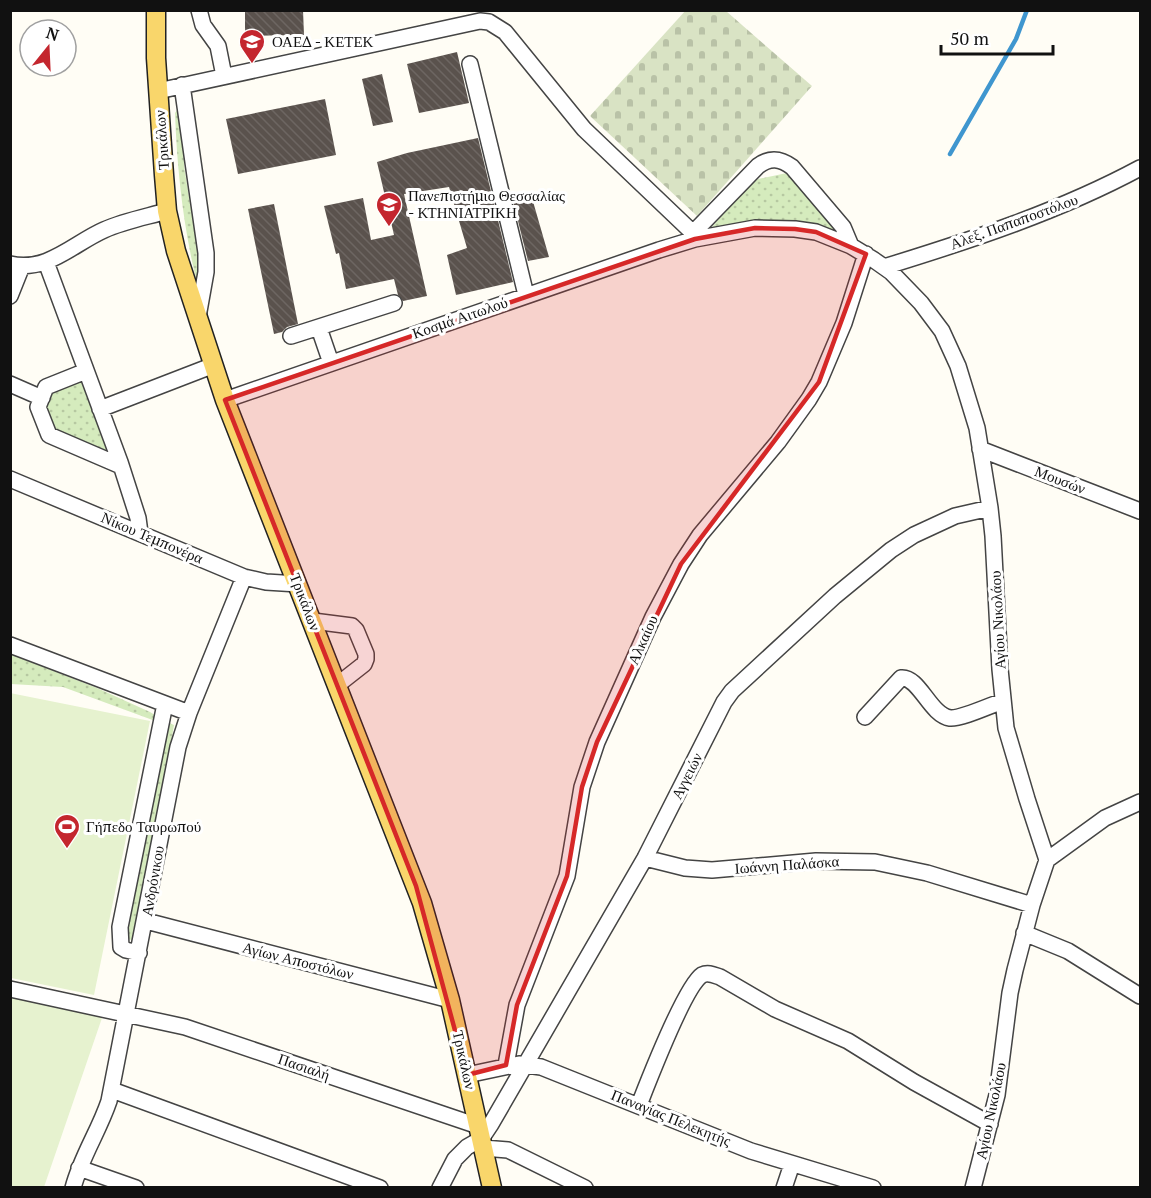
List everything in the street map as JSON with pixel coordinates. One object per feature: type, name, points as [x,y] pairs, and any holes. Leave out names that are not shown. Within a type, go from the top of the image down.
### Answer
[{"type":"main road","name":"Τρικάλων","points":[[156,10],[158,91],[167,211],[176,251],[225,400],[313,621],[429,924],[468,1075],[492,1188]]},
{"type":"street","points":[[199,10],[203,26],[218,46],[224,76]]},
{"type":"street","points":[[158,91],[480,21],[489,22],[505,32],[584,129],[694,236],[758,166],[765,160],[775,159],[784,161],[792,167],[843,227],[851,246]]},
{"type":"street","points":[[470,64],[526,295]]},
{"type":"street","points":[[182,85],[206,253],[206,272],[198,316]]},
{"type":"street","name":"Αλεξ. Παπαποστόλου","points":[[884,267],[978,238],[1091,194],[1140,168]]},
{"type":"street","points":[[10,296],[16,265],[46,262],[104,230],[167,211]]},
{"type":"street","name":"Αγίου Νικολάου","points":[[694,236],[755,228],[795,229],[816,232],[866,254],[884,267],[921,303],[942,331],[958,366],[977,428],[993,536],[1003,701],[1009,738],[1047,860],[1024,933],[1010,993],[1000,1081],[973,1188]]},
{"type":"street","name":"Κοσμά Αιτωλού","points":[[225,400],[694,236]]},
{"type":"street","name":"Αλκαίου","points":[[506,1065],[517,1005],[567,876],[582,787],[597,742],[652,617],[681,564],[700,536],[778,442],[809,399],[819,382],[844,323],[866,254]]},
{"type":"street","points":[[46,262],[121,466],[138,518],[140,533]]},
{"type":"street","points":[[291,336],[394,303]]},
{"type":"street","points":[[319,328],[331,363]]},
{"type":"street","points":[[100,409],[213,364]]},
{"type":"street","points":[[86,371],[46,387],[38,407],[49,435],[121,466]]},
{"type":"street","points":[[10,384],[42,398]]},
{"type":"street","name":"Μουσών","points":[[980,448],[1140,512]]},
{"type":"street","name":"Νίκου Τεμπονέρα","points":[[10,479],[244,577],[266,582],[298,584]]},
{"type":"street","name":"Αγγειών","points":[[481,1138],[645,858],[724,702],[738,684],[891,550],[914,535],[955,516],[990,508]]},
{"type":"street","name":"Ανδρόνικου","points":[[73,1188],[79,1168],[101,1123],[112,1090],[146,921],[173,768],[189,713],[244,577]]},
{"type":"street","points":[[313,621],[352,626],[366,654],[364,664],[336,686]]},
{"type":"street","points":[[10,645],[189,713]]},
{"type":"street","points":[[865,717],[901,678],[911,680],[947,718],[958,718],[1003,701]]},
{"type":"street","points":[[139,953],[121,947],[120,927],[165,704]]},
{"type":"street","points":[[1047,860],[1105,818],[1140,802]]},
{"type":"street","name":"Ιωάννη Παλάσκα","points":[[645,858],[685,868],[712,870],[816,861],[875,862],[909,868],[1032,905]]},
{"type":"street","name":"Αγίων Αποστόλων","points":[[146,921],[450,1000]]},
{"type":"street","points":[[1024,933],[1068,951],[1140,996]]},
{"type":"street","points":[[639,1105],[682,1005],[701,976],[707,974],[720,977],[803,1023],[848,1041],[914,1082],[990,1124]]},
{"type":"street","name":"Πασιαλή","points":[[10,988],[185,1027],[481,1138],[585,1188]]},
{"type":"street","name":"Παναγίας Πελεκητής","points":[[468,1075],[506,1065],[525,1064],[557,1072],[751,1151],[873,1188]]},
{"type":"street","points":[[112,1090],[380,1188]]},
{"type":"street","points":[[440,1188],[458,1154],[481,1138]]},
{"type":"street","points":[[784,1188],[792,1164]]},
{"type":"street","points":[[79,1168],[136,1188]]},
{"type":"highlighted area","points":[[755,228],[795,229],[816,232],[866,254],[819,382],[681,564],[597,742],[582,787],[567,876],[517,1005],[506,1065],[467,1075],[416,886],[225,400],[695,239]]},
{"type":"green space","points":[[686,10],[726,11],[812,86],[697,216],[590,116]]},
{"type":"green space","points":[[183,109],[184,166],[200,266],[199,279],[196,279],[191,258],[179,176],[175,113]]},
{"type":"green space","points":[[787,173],[837,230],[779,220],[712,227],[743,192],[758,179]]},
{"type":"green space","points":[[87,374],[119,463],[51,433],[41,407],[48,390]]},
{"type":"green space","points":[[10,654],[97,688],[150,712],[158,717],[158,722],[63,687],[11,684]]},
{"type":"green space","name":"Γήπεδο Ταυρωπού","points":[[10,693],[150,721],[94,995],[11,978]]},
{"type":"green space","points":[[167,722],[174,725],[137,939],[134,941],[126,938],[124,925]]},
{"type":"green space","points":[[10,996],[103,1015],[44,1187],[11,1187]]},
{"type":"building","points":[[245,10],[303,10],[304,35],[245,36]]},
{"type":"building","points":[[457,52],[469,103],[419,113],[407,64]]},
{"type":"building","points":[[382,74],[393,122],[373,126],[362,79]]},
{"type":"building","points":[[325,99],[336,155],[238,174],[226,119]]},
{"type":"building","points":[[478,138],[513,282],[456,295],[447,255],[467,248],[449,187],[404,194],[427,296],[403,301],[398,295],[394,279],[346,289],[339,253],[336,254],[324,206],[363,198],[371,240],[394,235],[377,162],[407,153]]},
{"type":"building","points":[[532,198],[549,257],[528,261],[513,201]]},
{"type":"building","points":[[274,204],[298,324],[274,334],[248,209]]},
{"type":"waterway","points":[[950,154],[1016,39],[1027,10]]},
{"type":"place","name":"ΟΑΕΔ - ΚΕΤΕΚ","points":[[252,65]]},
{"type":"place","name":"Πανεπιστήμιο Θεσσαλίας - ΚΤΗΝΙΑΤΡΙΚΗ","points":[[389,228]]},
{"type":"place","name":"Γήπεδο Ταυρωπού","points":[[67,850]]}]
